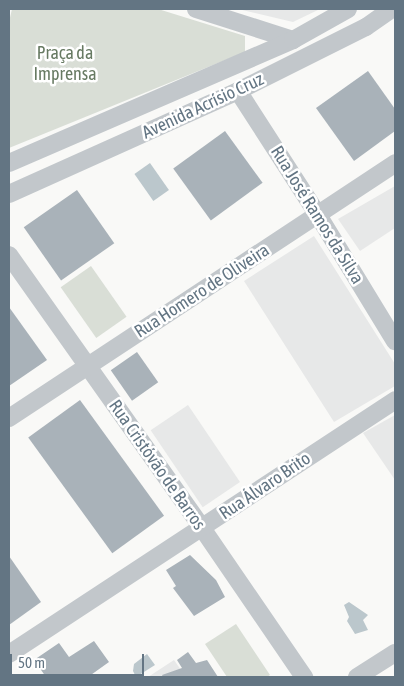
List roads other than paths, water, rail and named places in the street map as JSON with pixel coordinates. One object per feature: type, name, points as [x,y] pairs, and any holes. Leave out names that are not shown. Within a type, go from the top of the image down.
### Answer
[{"type":"street","name":"Avenida Acrísio Cruz","points":[[9,163],[293,40],[348,9]]},
{"type":"street","name":"Avenida Acrísio Cruz","points":[[9,194],[238,91],[366,27],[392,9]]},
{"type":"street","points":[[205,10],[293,40]]},
{"type":"street","name":"Rua José Ramos da Silva","points":[[238,91],[318,215],[395,341]]},
{"type":"street","name":"Rua Homero de Oliveira","points":[[9,418],[395,163]]},
{"type":"street","name":"Rua Cristóvão de Barros","points":[[9,255],[202,528],[304,677]]},
{"type":"street","name":"Rua Álvaro Brito","points":[[9,654],[395,400]]},
{"type":"street","points":[[357,677],[395,653]]},
{"type":"park label","name":"Praça da Imprensa","points":[[65,64]]}]
